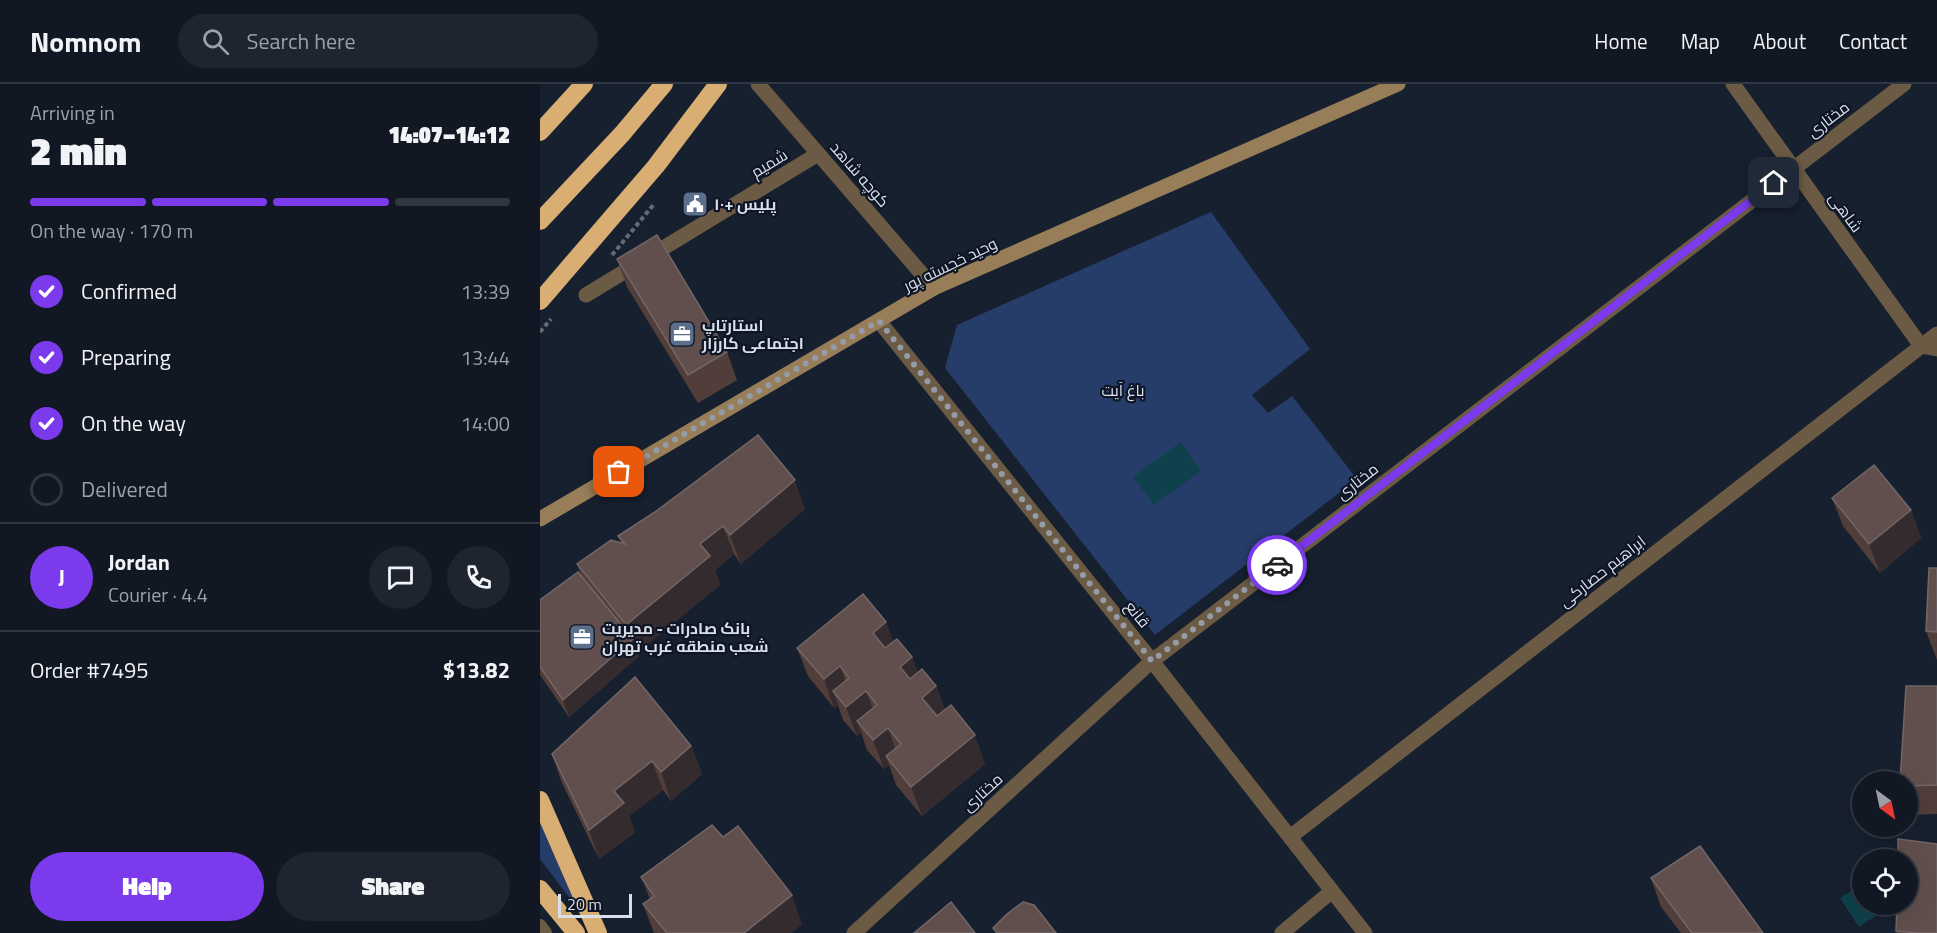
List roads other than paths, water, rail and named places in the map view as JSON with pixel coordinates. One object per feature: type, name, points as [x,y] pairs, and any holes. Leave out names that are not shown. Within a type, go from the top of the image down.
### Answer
[{"type":"highway","points":[[540,132],[584,84]]},
{"type":"highway","points":[[540,221],[664,84]]},
{"type":"highway","points":[[540,301],[656,166],[718,84]]},
{"type":"highway","points":[[540,800],[598,933]]},
{"type":"highway","points":[[540,889],[576,933]]},
{"type":"main road","name":"وحید خجسته پور","points":[[540,519],[934,288],[1398,84]]},
{"type":"street","name":"کوچه شاهد","points":[[758,84],[934,288]]},
{"type":"street","name":"شاهی","points":[[1733,84],[1921,346]]},
{"type":"street","name":"مختاری","points":[[854,933],[1152,661],[1904,84]]},
{"type":"street","name":"شمیم","points":[[586,295],[818,154]]},
{"type":"street","name":"قانع","points":[[879,321],[1152,661],[1365,933]]},
{"type":"street","name":"ابراهیم حصارکی","points":[[1290,837],[1937,334]]},
{"type":"street","points":[[1921,346],[1937,349]]},
{"type":"street","points":[[1282,933],[1332,891]]},
{"type":"lane","points":[[540,926],[545,933]]},
{"type":"place","name":"پلیس +۱۰","points":[[695,204]]},
{"type":"place","name":"استارتاپ اجتماعی کارزار","points":[[682,334]]},
{"type":"place","name":"بانک صادرات - مدیریت شعب منطقه غرب تهران","points":[[582,637]]},
{"type":"park label","name":"باغ آیت","points":[[1123,390]]}]
